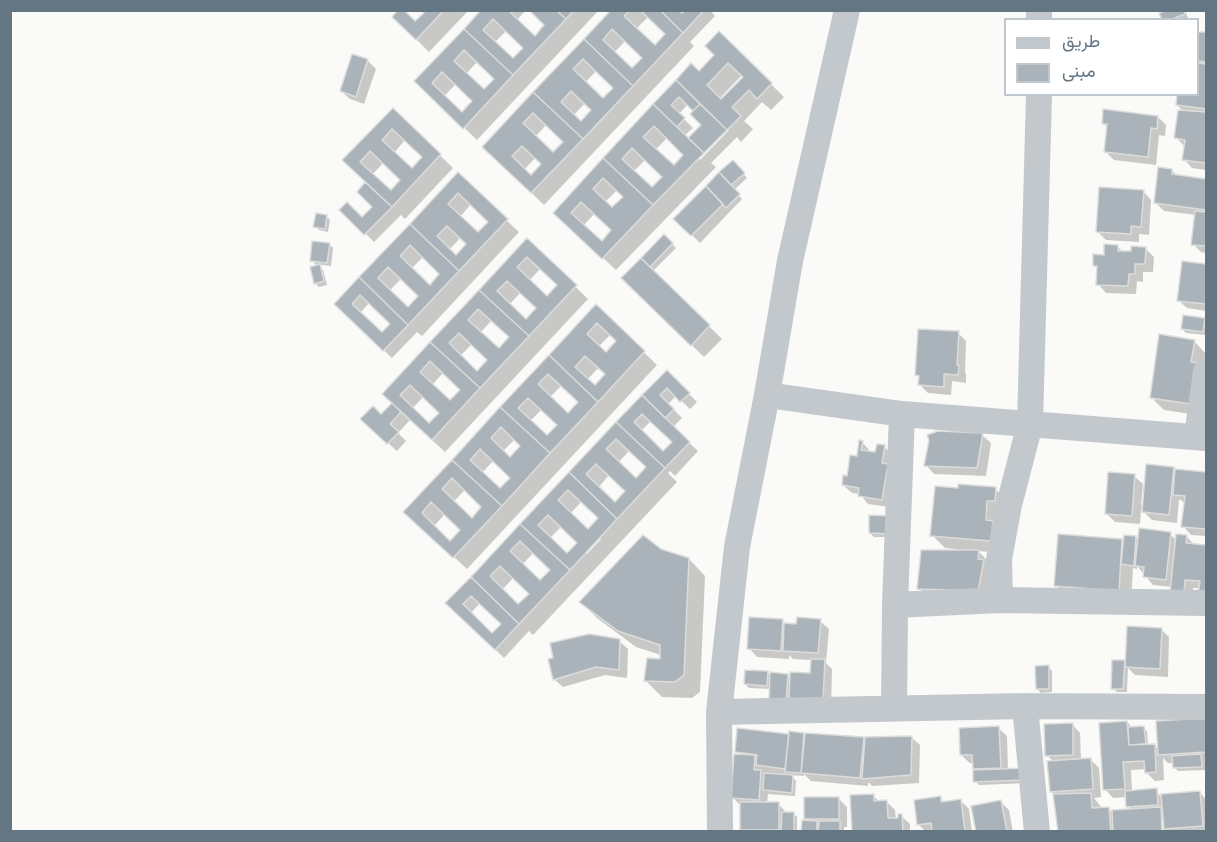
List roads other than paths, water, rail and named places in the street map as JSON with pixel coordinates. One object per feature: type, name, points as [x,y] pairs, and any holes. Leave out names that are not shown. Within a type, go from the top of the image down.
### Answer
[{"type":"street","points":[[720,831],[719,712],[737,546],[790,261],[848,10]]},
{"type":"street","points":[[1000,600],[999,559],[1009,505],[1030,424],[1038,96]]},
{"type":"street","points":[[767,394],[902,414],[1202,437],[1206,372]]},
{"type":"street","points":[[894,709],[895,605],[902,414]]},
{"type":"street","points":[[895,605],[1000,600],[1206,603]]},
{"type":"street","points":[[719,712],[1025,706],[1206,707]]},
{"type":"street","points":[[1025,706],[1037,831]]}]
